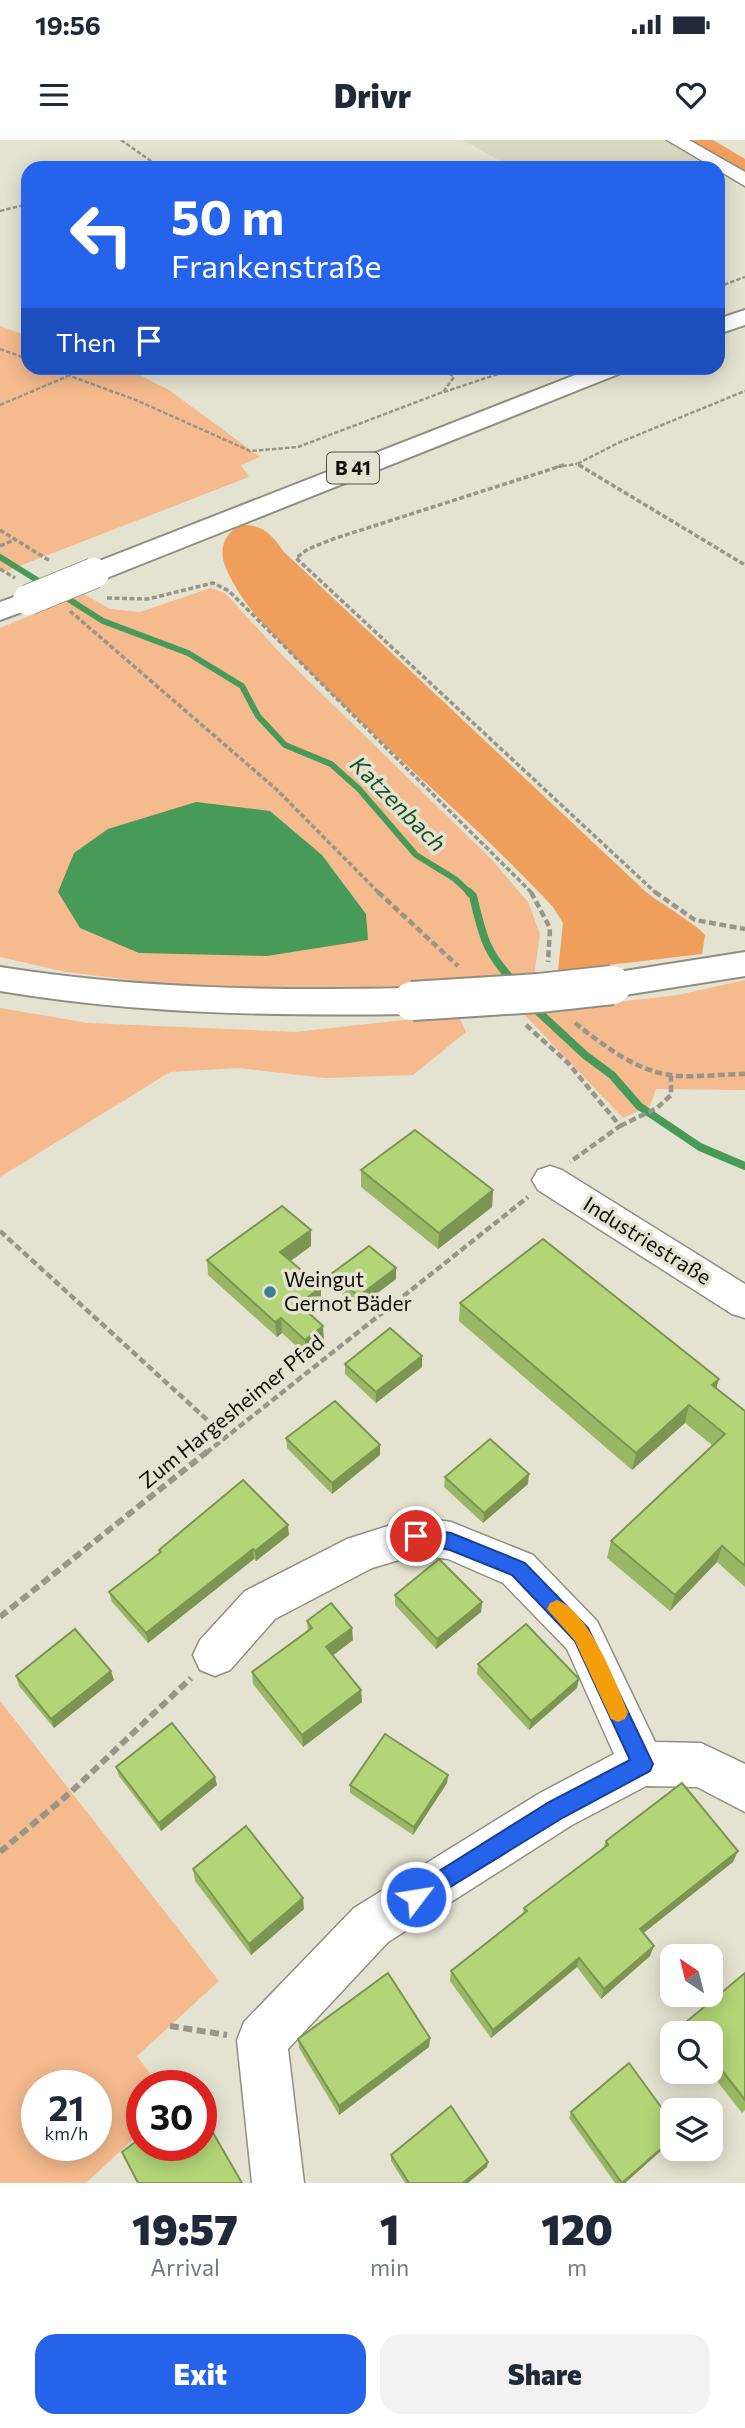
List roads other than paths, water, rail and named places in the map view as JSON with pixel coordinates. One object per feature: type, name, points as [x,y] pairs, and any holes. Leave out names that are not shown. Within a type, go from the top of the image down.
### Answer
[{"type":"main road","points":[[727,320],[745,304]]},
{"type":"main road","name":"B 41","points":[[10,591],[560,375]]},
{"type":"main road","name":"B 41","points":[[73,566],[594,375]]},
{"type":"main road","points":[[0,979],[50,988],[163,999],[301,1004],[526,994],[612,985],[745,964]]},
{"type":"street","points":[[676,140],[712,161]]},
{"type":"street","points":[[725,168],[745,180]]},
{"type":"street","name":"Industriestraße","points":[[550,1180],[745,1303]]},
{"type":"street","points":[[215,1655],[260,1605],[362,1552],[416,1536],[451,1541],[518,1569],[582,1634],[642,1764]]},
{"type":"street","points":[[278,2183],[262,2040],[371,1925],[556,1809],[642,1764],[701,1765],[745,1789]]},
{"type":"waterway","name":"Katzenbach","points":[[0,557],[45,585]]},
{"type":"waterway","name":"Katzenbach","points":[[62,595],[103,621],[188,653],[242,686],[258,716],[285,745],[331,764],[359,789],[416,855],[455,879],[471,894]]},
{"type":"waterway","name":"Katzenbach","points":[[471,894],[491,953],[515,983]]},
{"type":"waterway","name":"Katzenbach","points":[[531,1005],[585,1055],[612,1075],[639,1106],[700,1147],[745,1166]]},
{"type":"place","name":"Weingut Gernot Bäder","points":[[270,1292]]}]
